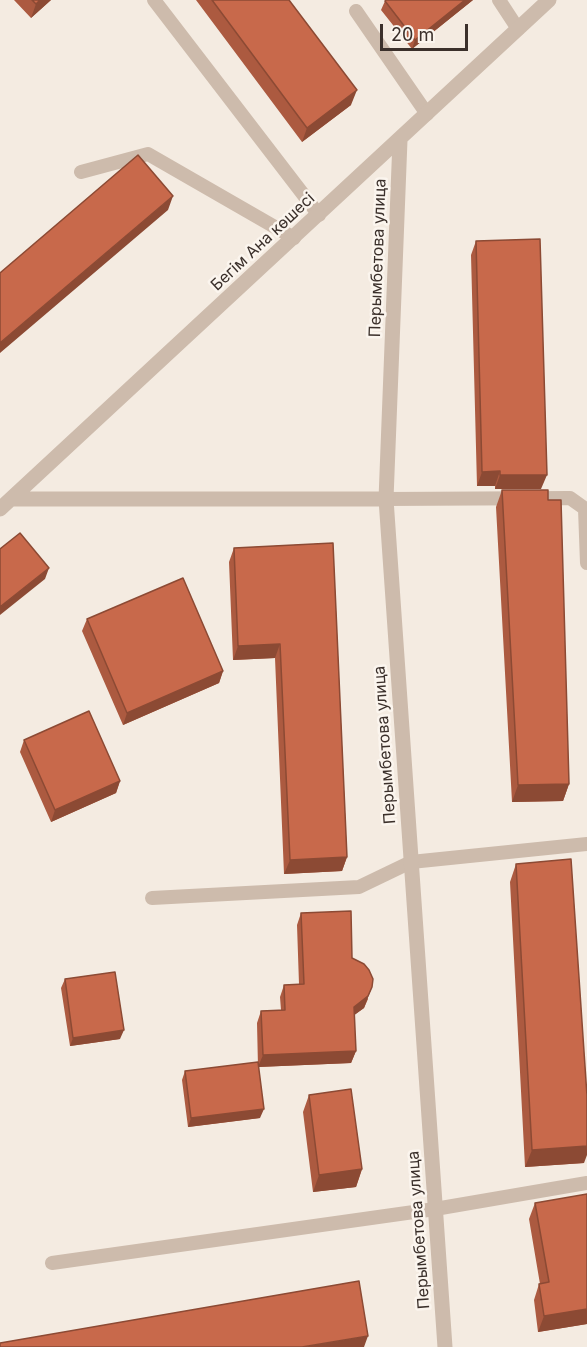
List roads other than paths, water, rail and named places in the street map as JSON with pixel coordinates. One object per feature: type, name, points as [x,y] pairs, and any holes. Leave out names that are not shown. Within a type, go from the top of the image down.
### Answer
[{"type":"street","name":"Бегім Ана көшесі","points":[[0,509],[549,0]]},
{"type":"street","name":"Перымбетова улица","points":[[400,140],[386,499],[445,1347]]},
{"type":"street","points":[[13,499],[386,499]]},
{"type":"lane","points":[[154,0],[319,215]]},
{"type":"lane","points":[[499,0],[518,29]]},
{"type":"lane","points":[[356,10],[427,114]]},
{"type":"lane","points":[[81,172],[148,154],[294,238]]},
{"type":"lane","points":[[386,499],[570,498],[586,509],[587,563]]},
{"type":"lane","points":[[152,898],[359,887],[411,862],[587,844]]},
{"type":"lane","points":[[52,1263],[435,1209],[587,1183]]}]
